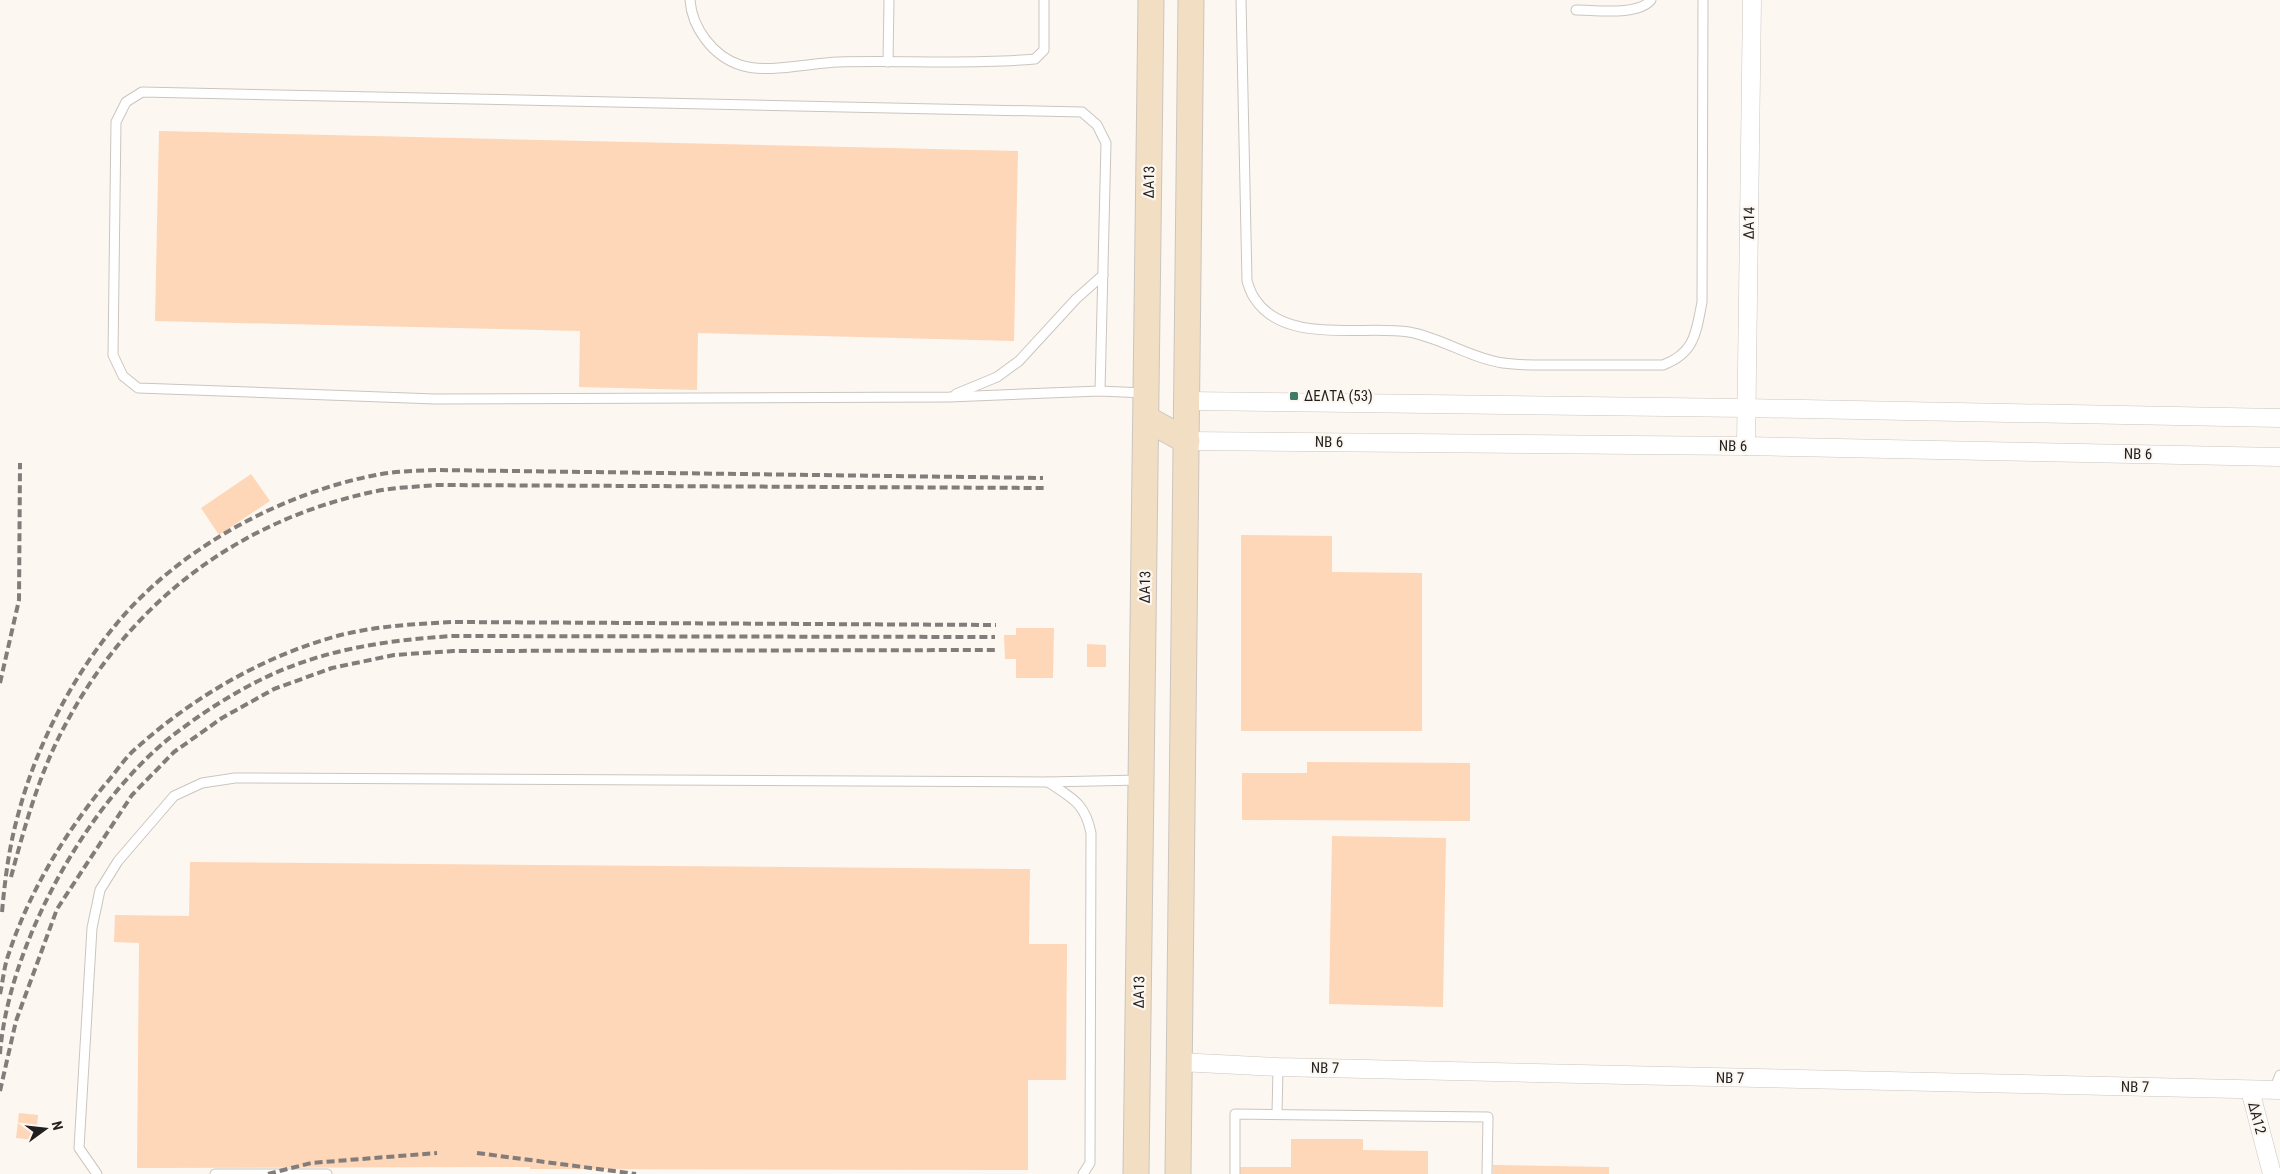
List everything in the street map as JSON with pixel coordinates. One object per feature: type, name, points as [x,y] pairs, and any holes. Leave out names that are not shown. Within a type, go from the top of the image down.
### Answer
[{"type":"street","name":"ΔΑ13","points":[[1136,1174],[1143,780],[1151,0]]},
{"type":"street","points":[[1178,1174],[1191,0]]},
{"type":"street","name":"ΔΑ14","points":[[1746,446],[1752,0]]},
{"type":"street","points":[[1147,419],[1188,401],[1746,408],[2280,418]]},
{"type":"street","points":[[1147,419],[1187,441]]},
{"type":"street","name":"ΝΒ 6","points":[[1187,441],[1746,446],[2280,457]]},
{"type":"street","points":[[1138,1062],[1179,1062]]},
{"type":"street","name":"ΝΒ 7","points":[[1179,1062],[1278,1067],[2250,1090],[2278,1085]]},
{"type":"street","name":"ΔΑ12","points":[[2250,1090],[2272,1174]]},
{"type":"lane","points":[[690,0],[691,13],[703,37],[720,54],[739,65],[752,68],[836,62],[1004,62],[1035,59],[1044,50],[1044,0]]},
{"type":"lane","points":[[888,62],[889,0]]},
{"type":"lane","points":[[1241,0],[1247,281],[1255,299],[1268,313],[1289,324],[1312,329],[1408,332],[1434,338],[1466,353],[1502,363],[1530,365],[1663,365],[1677,360],[1686,351],[1696,335],[1702,302],[1703,0]]},
{"type":"lane","points":[[1576,10],[1633,10],[1646,6],[1651,0]]},
{"type":"lane","points":[[1100,392],[1106,143],[1097,125],[1082,112],[142,92],[126,102],[116,122],[113,355],[123,376],[138,388],[435,399],[949,397],[1100,392],[1147,393]]},
{"type":"lane","points":[[949,397],[997,378],[1019,361],[1076,299],[1103,274]]},
{"type":"lane","points":[[97,1174],[79,1148],[92,928],[100,890],[118,861],[174,796],[202,783],[235,778],[1047,782],[1143,780]]},
{"type":"lane","points":[[1047,782],[1079,803],[1088,816],[1092,833],[1090,1163],[1083,1174]]},
{"type":"lane","points":[[1276,1114],[1278,1067]]},
{"type":"lane","points":[[1235,1174],[1235,1114],[1488,1117],[1487,1174]]},
{"type":"lane","points":[[215,1174],[327,1174]]},
{"type":"building","points":[[159,131],[1018,151],[1014,341],[698,333],[697,390],[579,387],[580,331],[155,321]]},
{"type":"building","points":[[251,474],[270,501],[219,535],[201,508]]},
{"type":"building","points":[[1241,535],[1332,536],[1332,572],[1422,573],[1422,731],[1241,731]]},
{"type":"building","points":[[1016,628],[1054,628],[1053,678],[1016,678],[1016,659],[1005,659],[1004,635],[1016,635]]},
{"type":"building","points":[[1087,644],[1106,645],[1106,667],[1087,667]]},
{"type":"building","points":[[1307,762],[1470,763],[1470,821],[1242,820],[1242,773],[1307,773]]},
{"type":"building","points":[[1332,836],[1446,838],[1443,1007],[1329,1004]]},
{"type":"building","points":[[190,862],[1030,869],[1029,944],[1067,944],[1066,1080],[1028,1080],[1028,1170],[530,1169],[530,1167],[137,1168],[139,943],[114,942],[115,915],[189,916]]},
{"type":"building","points":[[19,1113],[38,1115],[36,1140],[16,1138]]},
{"type":"building","points":[[1291,1139],[1363,1139],[1363,1150],[1428,1151],[1428,1174],[1236,1174],[1236,1167],[1291,1167]]},
{"type":"building","points":[[1493,1165],[1609,1167],[1609,1174],[1493,1174]]},
{"type":"railway","points":[[0,683],[19,600],[20,463]]},
{"type":"railway","points":[[2,912],[12,839],[35,763],[45,738],[71,689],[101,643],[143,595],[171,570],[235,527],[269,510],[340,483],[398,472],[436,470],[1043,478]]},
{"type":"railway","points":[[11,877],[32,804],[53,750],[87,687],[118,645],[152,608],[191,575],[232,547],[277,523],[326,504],[377,491],[437,485],[1044,488]]},
{"type":"railway","points":[[0,994],[9,953],[17,931],[48,866],[74,825],[128,756],[178,714],[228,682],[254,668],[309,645],[337,636],[366,630],[453,622],[996,625]]},
{"type":"railway","points":[[0,1054],[6,1012],[18,968],[36,924],[57,880],[82,838],[110,799],[141,764],[172,736],[196,718],[248,686],[296,664],[340,651],[384,643],[452,636],[995,637]]},
{"type":"railway","points":[[0,1091],[16,1021],[57,909],[132,795],[174,752],[222,718],[274,689],[332,668],[394,655],[453,651],[996,650]]},
{"type":"railway","points":[[268,1174],[311,1163],[437,1153]]},
{"type":"railway","points":[[477,1153],[636,1174]]},
{"type":"place","name":"ΔΕΛΤΑ (53)","points":[[1294,396]]}]
